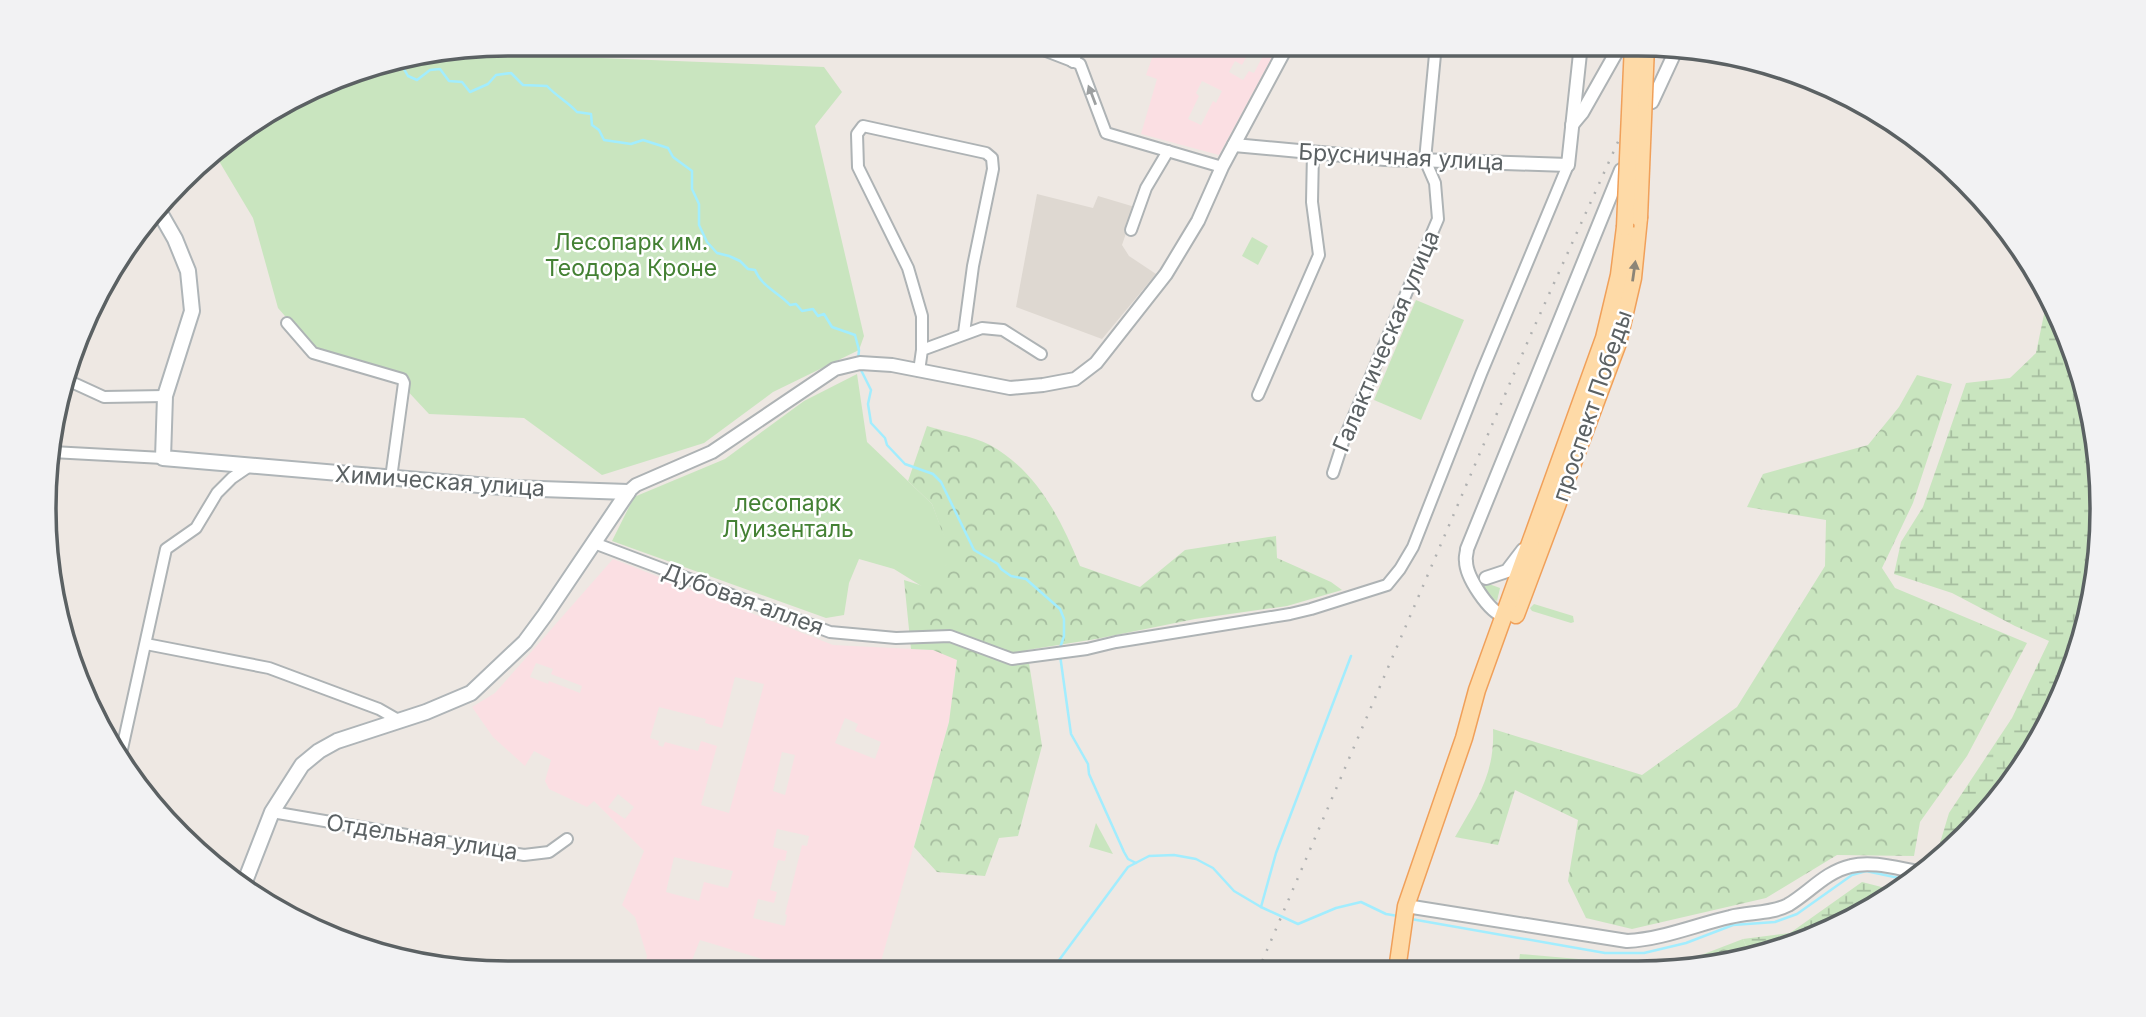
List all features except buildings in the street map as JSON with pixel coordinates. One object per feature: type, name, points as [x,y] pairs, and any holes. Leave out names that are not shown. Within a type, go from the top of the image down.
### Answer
[{"type":"main road","name":"проспект Победы","points":[[1464,737],[1473,723],[1519,593],[1618,343],[1633,278],[1621,56]]},
{"type":"main road","name":"проспект Победы","points":[[1398,961],[1406,905],[1464,737],[1477,690],[1504,616],[1519,593],[1532,541],[1604,338],[1632,222],[1645,56]]},
{"type":"main road","points":[[162,217],[188,271],[192,310],[165,396],[163,458]]},
{"type":"main road","name":"Химическая улица","points":[[163,458],[512,488],[628,492]]},
{"type":"main road","points":[[247,877],[272,812],[302,765],[337,741],[400,721],[471,693],[525,642],[628,492]]},
{"type":"street","points":[[1060,56],[1080,64],[1106,133],[1222,167]]},
{"type":"street","points":[[1073,61],[1075,56]]},
{"type":"street","points":[[628,492],[636,485],[712,452],[835,369],[860,363],[919,370],[1010,388],[1043,386],[1075,379],[1096,363],[1167,274],[1198,221],[1222,167],[1282,56]]},
{"type":"street","name":"Галактическая улица","points":[[1333,473],[1344,439],[1438,219],[1435,183],[1425,160],[1435,56]]},
{"type":"street","name":"проспект Победы","points":[[1568,165],[1580,56]]},
{"type":"street","name":"проспект Победы","points":[[1572,125],[1582,113],[1614,56]]},
{"type":"street","points":[[1652,102],[1672,57]]},
{"type":"street","points":[[919,370],[922,316],[908,268],[858,167],[857,134],[863,126],[986,153],[992,158],[993,169],[973,266],[964,333]]},
{"type":"street","name":"Брусничная улица","points":[[1234,145],[1425,160],[1568,165]]},
{"type":"street","points":[[1130,230],[1146,188],[1168,151]]},
{"type":"street","points":[[1258,395],[1319,255],[1311,202],[1313,152]]},
{"type":"street","name":"Дубовая аллея","points":[[594,543],[830,632],[896,638],[950,636],[1012,659],[1290,614],[1387,585],[1413,547],[1568,165]]},
{"type":"street","points":[[1504,616],[1491,610],[1469,571],[1465,562],[1467,549],[1620,170]]},
{"type":"street","points":[[287,323],[313,353],[402,379],[404,383],[391,478]]},
{"type":"street","points":[[922,350],[982,328],[1003,330],[1041,354]]},
{"type":"street","points":[[74,383],[104,397],[165,396]]},
{"type":"street","points":[[60,452],[163,458]]},
{"type":"street","points":[[123,745],[166,549],[196,528],[217,493],[251,465]]},
{"type":"street","points":[[1486,578],[1507,571],[1532,541]]},
{"type":"street","points":[[1469,571],[1519,593]]},
{"type":"street","points":[[146,644],[269,668],[379,709],[400,721]]},
{"type":"street","name":"Отдельная улица","points":[[272,812],[524,855],[548,852],[567,839]]},
{"type":"street","points":[[1406,905],[1627,941],[1662,937],[1731,917],[1788,905],[1838,869],[1853,865],[1908,871]]},
{"type":"shaded area","points":[[1153,56],[1247,56],[1242,65],[1235,61],[1229,72],[1243,80],[1249,71],[1254,73],[1263,56],[1273,56],[1219,155],[1141,134],[1157,79],[1146,75]],"holes":[[[1202,81],[1222,91],[1216,103],[1213,101],[1201,125],[1188,119],[1199,96],[1196,93]]]},
{"type":"shaded area","points":[[1037,194],[1093,208],[1098,196],[1135,207],[1122,245],[1129,256],[1156,274],[1102,339],[1016,307]]},
{"type":"shaded area","points":[[613,559],[833,645],[933,650],[957,659],[949,722],[881,961],[769,961],[700,940],[692,961],[646,961],[647,956],[635,917],[622,905],[644,851],[594,801],[587,807],[549,789],[545,781],[551,760],[534,751],[525,766],[493,737],[472,707],[495,693]],"holes":[[[536,663],[553,669],[551,674],[582,686],[580,693],[530,677]],[[735,677],[764,684],[729,813],[701,805],[717,746],[701,741],[698,751],[665,742],[663,747],[658,745],[659,741],[650,738],[659,707],[706,719],[705,723],[722,728]],[[845,718],[858,724],[855,731],[881,742],[875,759],[835,743]],[[782,752],[795,755],[785,795],[773,791]],[[618,794],[634,807],[625,819],[608,807]],[[777,829],[809,836],[807,846],[802,845],[785,914],[785,926],[753,918],[758,899],[774,903],[777,892],[770,890],[778,860],[785,861],[787,851],[773,847]],[[674,857],[733,871],[728,888],[704,882],[699,901],[666,892]]]},
{"type":"green space","name":"Лесопарк им. Теодора Кроне","points":[[508,56],[824,67],[842,92],[815,126],[864,336],[859,350],[773,392],[704,443],[602,475],[524,418],[429,414],[388,370],[318,354],[278,308],[253,218],[219,161],[257,132],[308,103],[335,90],[391,71],[449,60]]},
{"type":"green space","points":[[1252,237],[1268,246],[1258,265],[1242,256]]},
{"type":"green space","points":[[1416,300],[1464,320],[1421,420],[1374,400]]},
{"type":"green space","points":[[2045,311],[2056,335],[2075,391],[2086,449],[2089,538],[2081,597],[2075,626],[2056,682],[2029,735],[2014,760],[1978,807],[1939,846],[1949,813],[2012,718],[2049,641],[1952,593],[1894,574],[1901,542],[1923,507],[1966,383],[2010,378],[2036,353]]},
{"type":"green space","name":"лесопарк Луизенталь","points":[[857,374],[867,442],[932,504],[953,559],[923,587],[894,569],[859,559],[849,583],[844,615],[826,618],[612,541],[634,497],[725,459],[804,401]]},
{"type":"green space","points":[[1917,375],[1952,384],[1913,503],[1882,568],[1895,588],[2027,643],[1967,756],[1920,822],[1914,856],[1837,855],[1766,898],[1632,929],[1586,918],[1568,881],[1578,820],[1515,790],[1498,845],[1455,837],[1488,773],[1493,729],[1642,775],[1737,707],[1825,566],[1826,520],[1747,507],[1763,474],[1868,445],[1899,407]]},
{"type":"green space","points":[[927,426],[990,445],[1021,468],[1056,514],[1080,566],[1140,587],[1185,550],[1276,536],[1277,558],[1331,582],[1342,590],[1287,606],[1195,619],[1027,650],[1042,746],[1018,836],[999,838],[985,876],[937,872],[914,847],[949,722],[957,660],[933,650],[911,649],[904,580],[923,586],[952,559],[932,504],[908,481]]},
{"type":"green space","points":[[1478,580],[1500,588],[1497,601],[1489,597]]},
{"type":"green space","points":[[1534,604],[1573,616],[1574,622],[1532,611],[1530,608]]},
{"type":"green space","points":[[1096,823],[1113,854],[1089,847]]},
{"type":"green space","points":[[1862,882],[1884,888],[1811,927],[1747,948],[1743,939],[1790,933]]},
{"type":"green space","points":[[1743,939],[1747,948],[1726,952],[1696,957]]},
{"type":"green space","points":[[1520,954],[1601,961],[1519,961]]},
{"type":"waterway","points":[[404,68],[408,76],[417,80],[430,70],[440,69],[449,81],[462,82],[470,92],[488,84],[496,75],[511,73],[523,85],[547,86],[577,112],[591,114],[592,125],[599,130],[604,140],[631,144],[643,140],[668,148],[673,157],[692,171],[692,189],[699,204],[699,225],[707,242],[717,253],[729,256],[748,269],[755,270],[766,285],[790,305],[796,304],[802,311],[813,309],[818,316],[824,314],[832,327],[855,335],[859,350],[858,360]]},
{"type":"waterway","points":[[861,370],[871,390],[868,404],[871,423],[905,464],[933,474],[941,482],[974,550],[998,564],[1011,576],[1026,579],[1060,609],[1064,619],[1064,636],[1060,648]]},
{"type":"waterway","points":[[1060,655],[1071,734],[1088,764],[1089,774],[1124,852],[1128,859],[1136,863]]},
{"type":"waterway","points":[[1261,907],[1276,853],[1351,656]]},
{"type":"waterway","points":[[1058,961],[1128,867],[1149,856],[1174,855],[1196,859],[1213,868],[1234,891],[1298,924],[1336,908],[1361,902],[1386,914],[1398,916]]},
{"type":"waterway","points":[[1411,919],[1605,953],[1644,953],[1686,943],[1733,925],[1775,922],[1797,914],[1852,875],[1866,871],[1898,878]]},
{"type":"railway","points":[[1653,61],[1655,57]]},
{"type":"railway","points":[[1262,961],[1531,334],[1622,133]]}]
